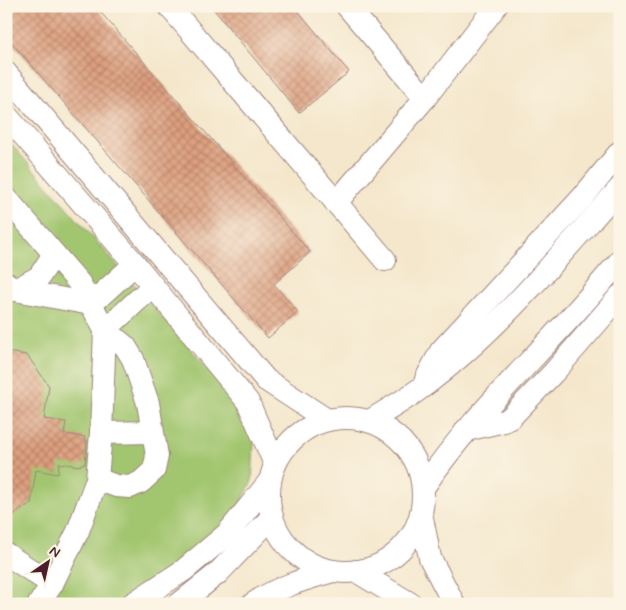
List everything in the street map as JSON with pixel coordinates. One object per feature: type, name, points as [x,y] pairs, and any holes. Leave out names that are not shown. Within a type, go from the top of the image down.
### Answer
[{"type":"street","points":[[169,6],[385,260]]},
{"type":"street","points":[[347,6],[425,98]]},
{"type":"street","points":[[336,203],[425,98],[496,6]]},
{"type":"street","points":[[6,72],[266,380],[327,420]]},
{"type":"street","points":[[6,115],[153,286],[248,402],[272,473],[268,500],[272,517],[281,536],[295,552],[312,564],[333,571]]},
{"type":"street","points":[[421,388],[441,351],[582,198],[620,152]]},
{"type":"street","points":[[370,421],[421,388],[482,336],[555,261],[620,188]]},
{"type":"street","points":[[6,198],[80,284],[105,330],[125,346],[133,358],[148,403],[157,456],[154,470],[141,482],[130,487],[116,486],[97,480]]},
{"type":"street","points":[[11,287],[39,277],[54,254]]},
{"type":"street","points":[[423,488],[466,430],[620,261]]},
{"type":"street","points":[[90,304],[134,264]]},
{"type":"street","points":[[38,604],[52,584],[78,531],[97,480],[105,330],[153,286]]},
{"type":"street","points":[[11,287],[90,304]]},
{"type":"street","points":[[466,430],[510,418],[555,371],[620,296]]},
{"type":"street","points":[[132,604],[184,570],[227,534],[272,473],[283,449],[307,428],[327,420],[349,418],[370,421],[390,432],[406,447],[417,466],[423,488],[421,512],[430,558],[454,604]]},
{"type":"street","points":[[101,432],[152,432]]},
{"type":"street","points":[[253,604],[267,594],[333,571],[356,571],[379,565],[398,552],[413,533],[421,512]]},
{"type":"street","points":[[179,604],[218,573],[272,517]]},
{"type":"street","points":[[6,554],[52,584]]},
{"type":"street","points":[[356,571],[411,604]]},
{"type":"street","points":[[276,604],[289,585]]},
{"type":"green space","points":[[6,138],[227,391],[254,439],[252,481],[236,512],[163,577],[117,604],[6,604]]},
{"type":"building","points":[[6,6],[95,6],[310,252],[274,284],[298,312],[268,338],[6,36]]},
{"type":"building","points":[[211,6],[294,6],[349,72],[299,113]]},
{"type":"building","points":[[6,352],[27,355],[49,386],[44,419],[66,422],[64,434],[85,437],[84,440],[87,440],[85,464],[80,466],[59,463],[58,474],[36,470],[31,503],[6,520]]}]
